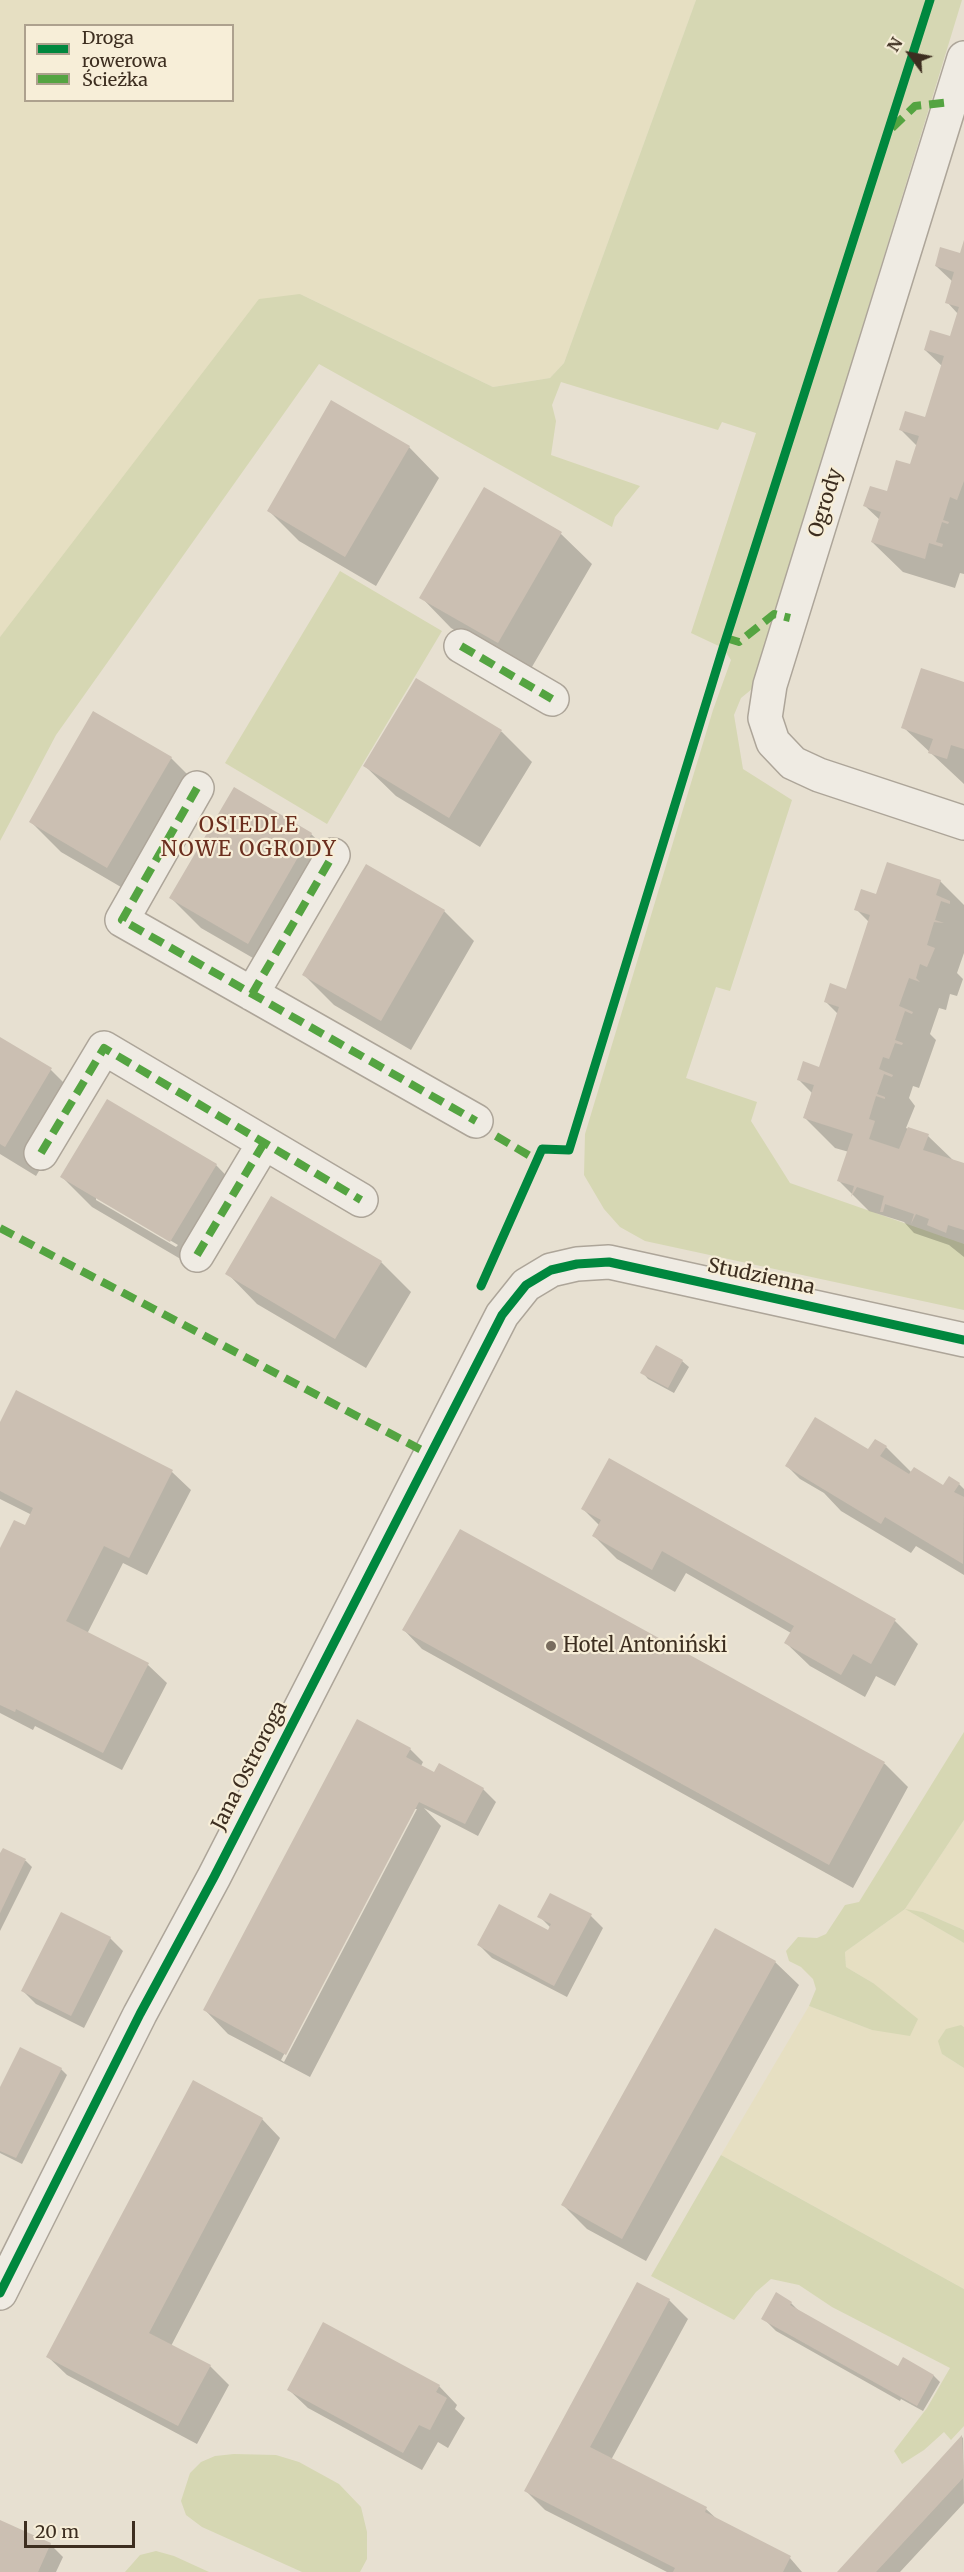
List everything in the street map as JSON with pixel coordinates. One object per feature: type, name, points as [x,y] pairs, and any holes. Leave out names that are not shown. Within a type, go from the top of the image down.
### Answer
[{"type":"street","name":"Ogrody","points":[[963,62],[773,674],[765,718],[773,742],[793,763],[819,775],[964,823]]},
{"type":"street","points":[[461,646],[552,699]]},
{"type":"street","points":[[198,788],[122,921],[476,1121]]},
{"type":"street","points":[[252,994],[333,855]]},
{"type":"street","points":[[40,1153],[104,1048],[361,1200]]},
{"type":"street","points":[[197,1255],[264,1143]]},
{"type":"street","name":"Studzienna","points":[[551,1270],[577,1264],[609,1262],[964,1340]]},
{"type":"street","name":"Jana Ostroroga","points":[[0,2293],[140,2014],[219,1866],[502,1315],[526,1285],[551,1270]]},
{"type":"shaded area","points":[[0,0],[696,0],[564,363],[550,378],[493,387],[300,294],[0,637]]},
{"type":"shaded area","points":[[964,1820],[964,1930],[923,1912],[907,1910],[964,1943],[964,2027],[961,2026],[942,2054],[964,2068],[964,2289],[721,2155],[809,2006],[872,2030],[873,1983],[846,1967],[845,1952],[905,1909]]},
{"type":"green space","points":[[696,0],[962,0],[752,689],[741,698],[734,715],[743,769],[792,800],[730,991],[716,987],[686,1078],[757,1102],[751,1121],[790,1183],[964,1244],[964,1310],[645,1241],[620,1227],[604,1209],[584,1175],[585,1134],[713,710],[731,660],[723,648],[691,633],[756,433],[722,422],[718,430],[561,382],[552,405],[556,421],[551,455],[640,486],[615,517],[612,527],[319,364],[56,735],[0,841],[0,637],[259,299],[300,294],[493,387],[550,378],[564,363]]},
{"type":"green space","points":[[340,571],[442,631],[327,824],[225,763]]},
{"type":"green space","points":[[964,1732],[964,1820],[905,1909],[845,1952],[846,1967],[873,1983],[918,2019],[910,2036],[872,2030],[809,2006],[816,1989],[813,1979],[801,1967],[789,1961],[786,1951],[798,1937],[817,1938],[826,1934],[845,1905],[859,1902]]},
{"type":"green space","points":[[905,1909],[923,1912],[964,1930],[964,1943]]},
{"type":"green space","points":[[961,2025],[964,2027],[964,2068],[942,2054],[938,2041],[946,2029]]},
{"type":"green space","points":[[721,2155],[964,2289],[964,2426],[951,2440],[944,2432],[924,2450],[902,2464],[894,2451],[927,2408],[950,2368],[832,2307],[799,2285],[771,2279],[756,2292],[734,2320],[651,2276]]},
{"type":"green space","points":[[276,2455],[299,2462],[339,2484],[361,2507],[367,2532],[367,2559],[360,2572],[302,2572],[202,2527],[186,2515],[181,2501],[190,2473],[201,2462],[215,2456]]},
{"type":"green space","points":[[156,2551],[174,2556],[209,2572],[125,2572],[140,2555]]},
{"type":"building","points":[[964,240],[964,481],[957,500],[950,497],[943,520],[949,522],[948,524],[942,522],[936,542],[943,544],[942,547],[929,543],[925,559],[871,542],[881,512],[863,506],[870,486],[887,491],[896,460],[910,464],[919,436],[899,430],[905,411],[925,417],[944,356],[924,350],[930,330],[950,336],[959,307],[945,303],[954,272],[935,266],[940,247],[960,253]]},
{"type":"building","points":[[331,400],[410,446],[345,557],[267,511]]},
{"type":"building","points":[[484,487],[562,532],[498,643],[419,598]]},
{"type":"building","points":[[921,668],[964,682],[964,749],[951,745],[947,759],[928,753],[933,739],[901,728]]},
{"type":"building","points":[[416,678],[502,730],[449,818],[363,766]]},
{"type":"building","points":[[93,711],[172,757],[107,868],[29,822]]},
{"type":"building","points":[[234,787],[312,833],[248,944],[169,898]]},
{"type":"building","points":[[887,862],[941,880],[936,895],[950,901],[950,904],[941,901],[935,920],[944,923],[934,922],[927,945],[935,948],[927,967],[920,964],[916,978],[920,982],[909,978],[899,1006],[913,1012],[912,1014],[905,1011],[895,1040],[903,1043],[902,1045],[895,1043],[889,1059],[883,1057],[879,1069],[893,1075],[892,1077],[884,1074],[877,1094],[885,1099],[876,1096],[869,1119],[875,1121],[869,1139],[899,1149],[908,1127],[929,1134],[923,1150],[964,1163],[964,1230],[948,1225],[946,1233],[927,1225],[929,1219],[916,1214],[911,1224],[914,1214],[885,1204],[883,1212],[880,1212],[884,1196],[857,1187],[851,1197],[854,1186],[837,1181],[853,1134],[803,1118],[814,1085],[797,1080],[803,1061],[819,1067],[839,1007],[824,1002],[830,983],[846,989],[870,915],[854,910],[861,889],[876,894]]},
{"type":"building","points":[[366,864],[445,910],[381,1021],[302,975]]},
{"type":"building","points":[[0,1037],[52,1068],[5,1147],[0,1144]]},
{"type":"building","points":[[107,1099],[217,1164],[170,1242],[60,1177]]},
{"type":"building","points":[[271,1196],[382,1261],[335,1339],[225,1274]]},
{"type":"building","points":[[656,1345],[683,1360],[668,1388],[640,1373]]},
{"type":"building","points":[[16,1390],[173,1470],[129,1558],[104,1546],[66,1621],[149,1663],[103,1753],[16,1709],[15,1712],[0,1705],[0,1548],[14,1520],[25,1525],[33,1508],[0,1491],[0,1422]]},
{"type":"building","points":[[815,1417],[868,1449],[875,1439],[887,1446],[880,1456],[909,1474],[914,1467],[943,1485],[949,1476],[960,1483],[954,1492],[964,1497],[963,1564],[885,1517],[881,1524],[785,1466]]},
{"type":"building","points":[[609,1458],[896,1619],[871,1664],[853,1654],[841,1675],[784,1643],[794,1626],[662,1551],[652,1570],[592,1536],[601,1520],[581,1509]]},
{"type":"building","points":[[460,1529],[885,1762],[829,1865],[402,1630]]},
{"type":"building","points":[[357,1719],[411,1748],[406,1757],[434,1772],[439,1763],[484,1788],[465,1824],[419,1802],[286,2055],[203,2010]]},
{"type":"building","points":[[3,1848],[26,1859],[0,1913],[0,1853]]},
{"type":"building","points":[[550,1893],[592,1914],[554,1986],[477,1945],[499,1904],[548,1930],[551,1924],[537,1917]]},
{"type":"building","points":[[61,1912],[111,1937],[71,2016],[21,1991]]},
{"type":"building","points":[[715,1928],[776,1961],[622,2239],[561,2205]]},
{"type":"building","points":[[20,2047],[62,2068],[16,2158],[0,2151],[0,2087]]},
{"type":"building","points":[[193,2080],[263,2118],[149,2333],[211,2365],[178,2426],[46,2357]]},
{"type":"building","points":[[637,2282],[670,2299],[590,2447],[707,2507],[705,2512],[791,2556],[783,2572],[673,2572],[675,2568],[524,2491]]},
{"type":"building","points":[[776,2292],[792,2302],[790,2305],[898,2366],[903,2357],[934,2375],[917,2406],[761,2319]]},
{"type":"building","points":[[323,2322],[440,2385],[436,2392],[447,2398],[430,2430],[419,2425],[403,2453],[287,2390]]},
{"type":"building","points":[[962,2435],[964,2477],[876,2572],[837,2572]]},
{"type":"building","points":[[0,2520],[51,2543],[38,2572],[0,2572]]},
{"type":"marked path","points":[[892,128],[915,106],[951,102]]},
{"type":"marked path","points":[[726,638],[739,642],[774,614],[790,618]]},
{"type":"marked path","points":[[461,646],[552,699]]},
{"type":"marked path","points":[[197,788],[122,920],[476,1121]]},
{"type":"marked path","points":[[252,994],[333,855]]},
{"type":"marked path","points":[[41,1153],[104,1048],[361,1200]]},
{"type":"marked path","points":[[496,1136],[537,1160]]},
{"type":"marked path","points":[[197,1255],[264,1143]]},
{"type":"marked path","points":[[0,1228],[431,1455]]},
{"type":"cycle path","points":[[481,1286],[542,1149],[569,1150],[723,648],[930,0]]},
{"type":"cycle path","points":[[0,2293],[140,2014],[214,1877],[502,1315],[526,1285],[551,1270],[577,1264],[609,1262],[964,1340]]},
{"type":"place","name":"Hotel Antoniński","points":[[551,1646]]},
{"type":"district","name":"OSIEDLE NOWE OGRODY","points":[[249,838]]}]
